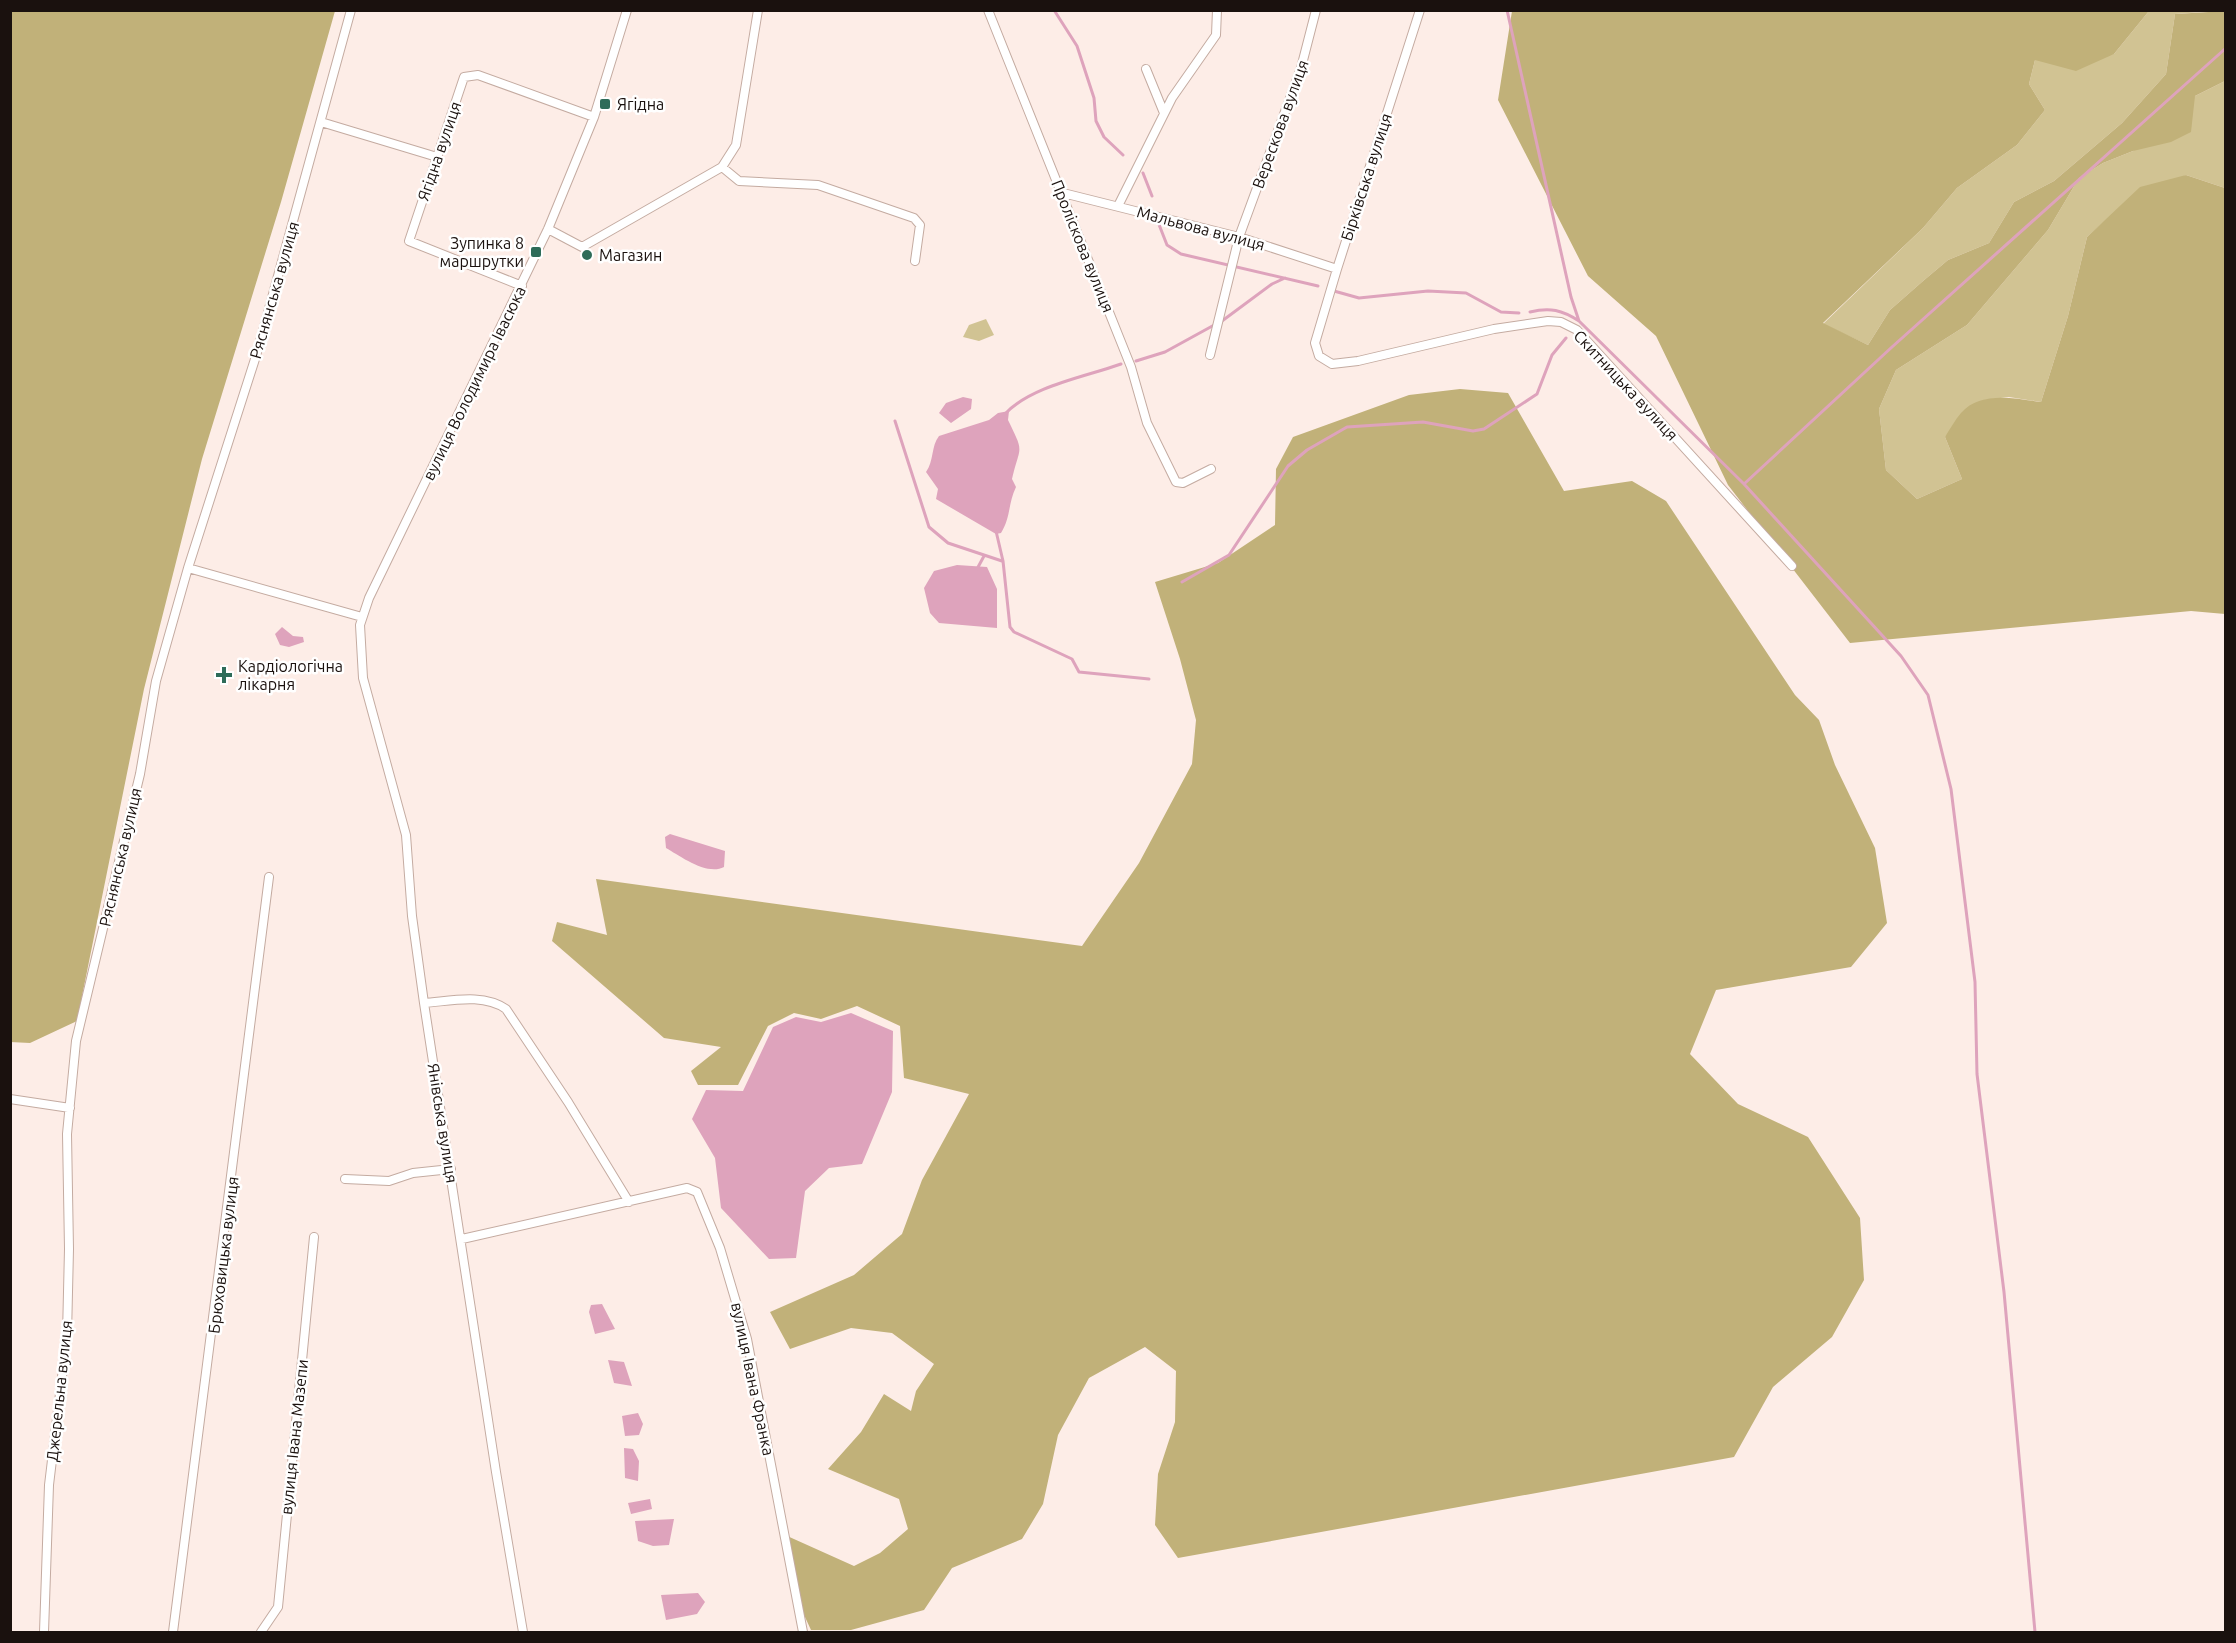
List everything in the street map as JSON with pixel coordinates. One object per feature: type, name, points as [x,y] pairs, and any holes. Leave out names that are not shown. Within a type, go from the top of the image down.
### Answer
[{"type":"street","name":"Ряснянська вулиця","points":[[66,1149],[76,1041],[140,774],[156,681],[188,568],[256,356],[351,10]]},
{"type":"street","name":"вулиця Володимира Івасюка","points":[[362,617],[548,229],[594,117],[627,10]]},
{"type":"street","points":[[548,229],[582,247],[722,167],[736,145],[758,10]]},
{"type":"street","name":"Проліскова вулиця","points":[[988,10],[1131,367],[1147,423],[1176,482],[1183,483],[1211,469]]},
{"type":"street","points":[[1118,206],[1164,113],[1216,35],[1217,10]]},
{"type":"street","name":"Верескова вулиця","points":[[1210,355],[1239,237],[1301,68],[1316,10]]},
{"type":"street","name":"Бірківська вулиця","points":[[1315,344],[1336,269],[1420,10]]},
{"type":"street","points":[[1146,69],[1164,113]]},
{"type":"street","name":"Ягідна вулиця","points":[[522,286],[410,241],[464,78],[478,75],[594,117]]},
{"type":"street","points":[[321,122],[437,157]]},
{"type":"street","points":[[722,167],[739,182],[818,185],[914,218],[920,225],[915,261]]},
{"type":"street","name":"Мальвова вулиця","points":[[1063,193],[1239,237],[1336,269]]},
{"type":"street","name":"Скитницька вулиця","points":[[1315,344],[1319,356],[1332,364],[1358,361],[1494,328],[1548,321],[1561,322],[1577,330],[1792,566]]},
{"type":"street","points":[[188,568],[362,617]]},
{"type":"street","name":"Янівська вулиця","points":[[362,617],[360,650],[363,678],[406,835],[412,916],[424,1003],[523,1632]]},
{"type":"street","name":"Брюховицька вулиця","points":[[173,1632],[269,877]]},
{"type":"street","points":[[424,1003],[484,999],[495,1001],[506,1009],[568,1102],[629,1202]]},
{"type":"street","points":[[10,1099],[70,1108]]},
{"type":"street","name":"Джерельна вулиця","points":[[44,1632],[49,1485],[67,1335],[69,1249],[66,1149]]},
{"type":"street","points":[[345,1179],[389,1181],[413,1173],[451,1169]]},
{"type":"street","name":"вулиця Івана Франка","points":[[462,1239],[687,1188],[697,1192],[720,1248],[747,1339],[803,1632]]},
{"type":"street","name":"вулиця Івана Мазепи","points":[[260,1632],[278,1607],[314,1237]]},
{"type":"shaded area","points":[[10,11],[335,11],[281,202],[202,459],[144,689],[77,1021],[30,1043],[10,1042]]},
{"type":"shaded area","points":[[1512,11],[2149,11],[2114,54],[2076,71],[2035,60],[2029,84],[2045,110],[2017,145],[1957,188],[1923,228],[1823,323],[1868,345],[1890,310],[1923,281],[1948,260],[1989,243],[2014,202],[2054,181],[2122,123],[2166,74],[2175,14],[2225,11],[2225,81],[2195,96],[2191,132],[2171,142],[2133,151],[2103,163],[2079,178],[2048,230],[1967,325],[1896,370],[1879,409],[1886,470],[1917,499],[1962,479],[1945,437],[1961,413],[1978,401],[1989,399],[2010,398],[2041,402],[2068,316],[2087,237],[2140,187],[2186,175],[2225,188],[2225,614],[2191,611],[1850,643],[1728,485],[1656,336],[1588,276],[1498,100]]},
{"type":"shaded area","points":[[2149,11],[2216,11],[2175,14],[2166,74],[2122,123],[2054,181],[2014,202],[1989,243],[1948,260],[1923,281],[1890,310],[1868,345],[1823,324],[1923,228],[1957,188],[2017,145],[2045,110],[2029,84],[2035,60],[2114,54]]},
{"type":"shaded area","points":[[2225,81],[2225,188],[2186,175],[2108,218],[2087,237],[2068,316],[2041,402],[2009,397],[1984,400],[1945,437],[1962,479],[1917,499],[1886,470],[1879,409],[1896,370],[1967,325],[2048,230],[2079,178],[2103,163],[2133,151],[2195,96]]},
{"type":"shaded area","points":[[986,319],[994,335],[979,341],[963,337],[969,325]]},
{"type":"shaded area","points":[[1460,389],[1508,393],[1564,491],[1632,481],[1666,501],[1795,695],[1819,720],[1835,765],[1875,848],[1887,923],[1851,967],[1716,990],[1690,1054],[1738,1104],[1808,1137],[1860,1218],[1864,1280],[1832,1337],[1773,1387],[1734,1457],[1178,1558],[1155,1525],[1158,1474],[1175,1422],[1176,1371],[1145,1347],[1089,1378],[1058,1435],[1043,1504],[1022,1539],[952,1568],[924,1610],[851,1630],[811,1630],[793,1591],[785,1535],[854,1566],[880,1553],[908,1529],[899,1499],[828,1469],[861,1432],[884,1394],[911,1411],[916,1391],[934,1364],[892,1333],[851,1328],[790,1349],[770,1312],[854,1275],[902,1234],[922,1180],[969,1094],[904,1078],[900,1026],[857,1006],[821,1019],[794,1013],[768,1026],[738,1085],[698,1085],[691,1071],[721,1047],[664,1038],[552,941],[557,922],[607,935],[596,879],[1082,946],[1139,863],[1192,764],[1196,720],[1180,659],[1155,582],[1218,563],[1275,525],[1276,469],[1293,437],[1409,395]]},
{"type":"shaded area","points":[[963,397],[972,399],[971,409],[951,423],[939,413],[946,403]]},
{"type":"shaded area","points":[[1009,411],[1008,420],[1019,445],[1019,454],[1012,479],[1016,487],[1004,527],[1001,533],[996,534],[936,499],[938,489],[926,472],[939,436],[989,420],[998,413]]},
{"type":"shaded area","points":[[957,565],[987,567],[997,589],[997,628],[939,623],[930,613],[924,588],[934,571]]},
{"type":"shaded area","points":[[282,627],[293,636],[303,637],[304,642],[289,647],[280,645],[275,634]]},
{"type":"shaded area","points":[[670,834],[725,851],[724,867],[710,869],[702,867],[666,848],[665,837]]},
{"type":"shaded area","points":[[851,1013],[893,1031],[892,1092],[862,1164],[829,1168],[805,1191],[796,1258],[769,1259],[721,1208],[715,1158],[692,1119],[706,1090],[743,1091],[773,1027],[796,1017],[821,1022]]},
{"type":"shaded area","points":[[602,1304],[615,1329],[595,1334],[589,1312],[591,1305]]},
{"type":"shaded area","points":[[608,1360],[624,1362],[632,1386],[614,1383]]},
{"type":"shaded area","points":[[638,1413],[643,1424],[639,1435],[625,1436],[622,1416]]},
{"type":"shaded area","points":[[624,1448],[633,1449],[639,1461],[638,1481],[625,1478]]},
{"type":"shaded area","points":[[650,1499],[652,1509],[631,1514],[628,1503]]},
{"type":"shaded area","points":[[674,1519],[669,1545],[653,1546],[638,1541],[635,1521]]},
{"type":"shaded area","points":[[698,1593],[705,1602],[697,1614],[666,1620],[661,1595]]},
{"type":"waterway","points":[[1054,10],[1077,46],[1094,98],[1096,121],[1104,137],[1123,155]]},
{"type":"waterway","points":[[1507,10],[1571,297],[1579,321],[1744,484],[1901,656],[1928,695],[1951,789],[1975,982],[1977,1074],[2004,1292],[2035,1632]]},
{"type":"waterway","points":[[1744,484],[1892,347],[2226,48]]},
{"type":"waterway","points":[[1143,173],[1152,196]]},
{"type":"waterway","points":[[1158,222],[1167,245],[1181,254],[1318,286]]},
{"type":"waterway","points":[[1222,321],[1272,284],[1285,278]]},
{"type":"waterway","points":[[1334,291],[1359,298],[1428,291],[1466,293],[1501,312],[1519,313]]},
{"type":"waterway","points":[[1530,312],[1556,310],[1579,321]]},
{"type":"waterway","points":[[1136,361],[1165,352],[1216,324]]},
{"type":"waterway","points":[[1182,582],[1229,555],[1288,466],[1307,450],[1347,427],[1423,422],[1473,431],[1484,429],[1537,394],[1552,355],[1566,338]]},
{"type":"waterway","points":[[1005,414],[1016,404],[1044,389],[1121,364]]},
{"type":"waterway","points":[[895,421],[929,527],[948,543],[1002,561]]},
{"type":"waterway","points":[[996,531],[1003,561],[1010,627],[1014,632],[1072,659],[1079,672],[1149,679]]},
{"type":"waterway","points":[[977,569],[984,556]]},
{"type":"place","name":"Ягідна","points":[[605,104]]},
{"type":"place","name":"Зупинка 8 маршрутки","points":[[536,252]]},
{"type":"place","name":"Магазин","points":[[587,255]]},
{"type":"place","name":"Кардіологічна лікарня","points":[[224,675]]}]
